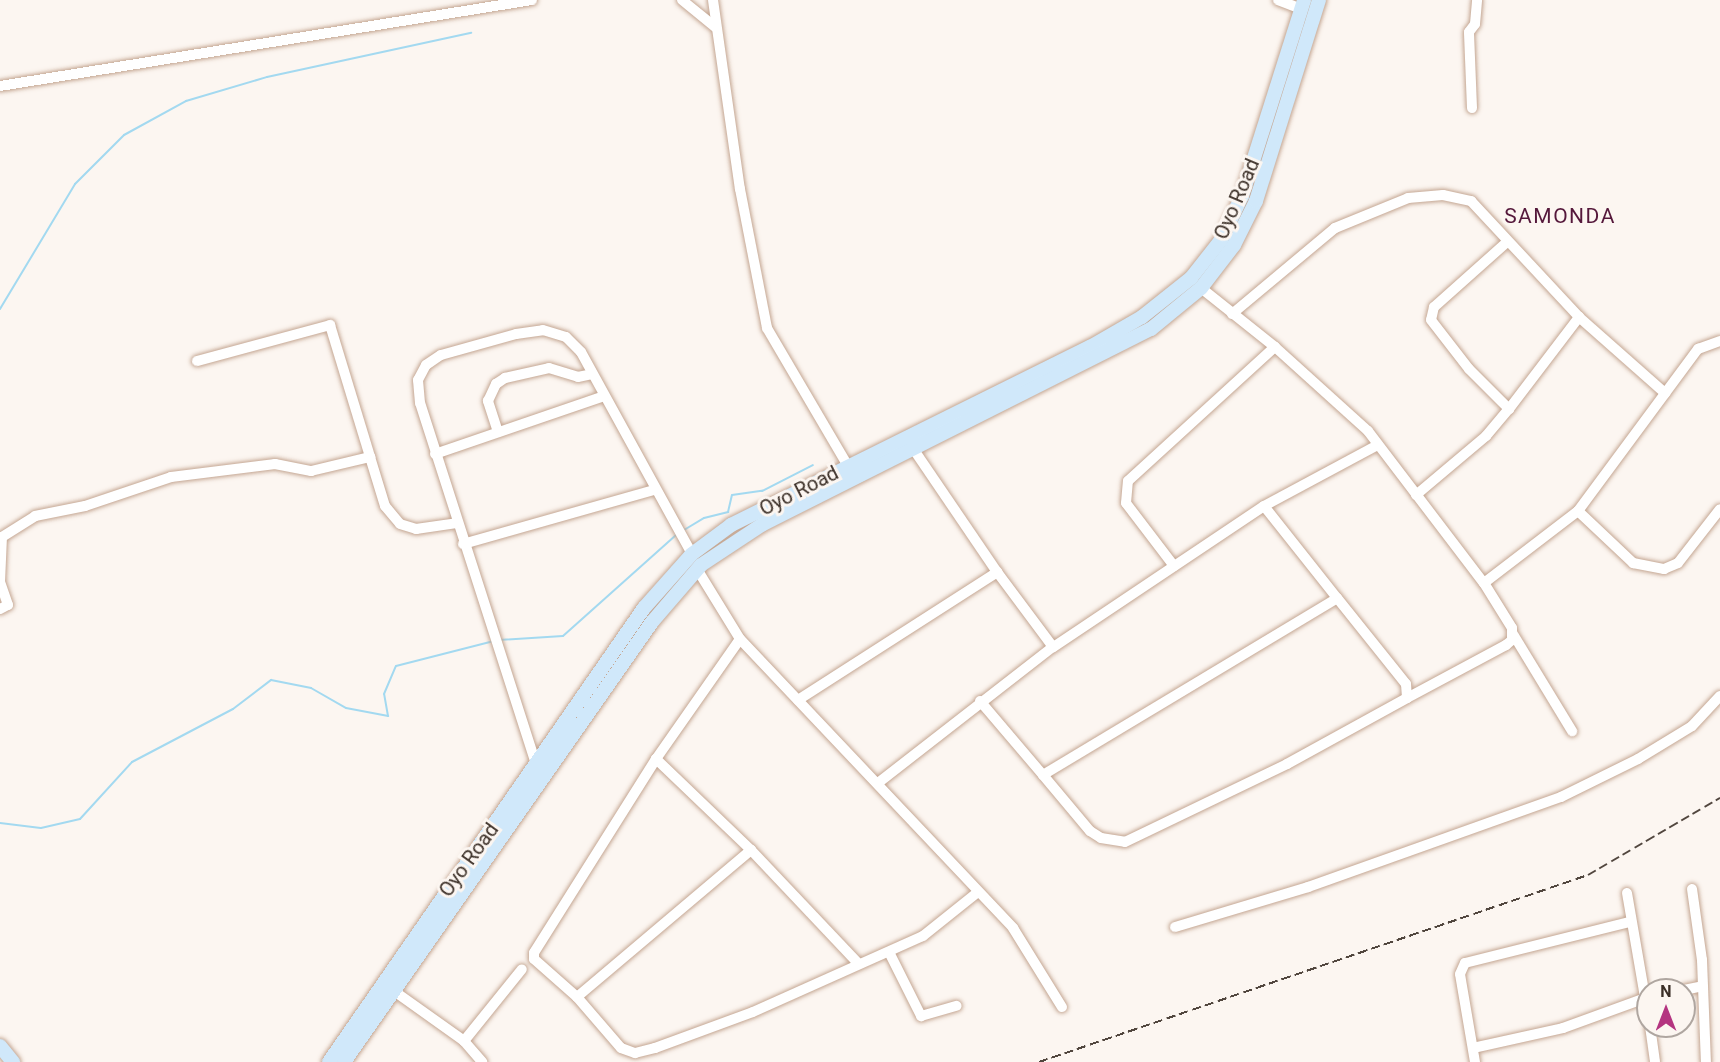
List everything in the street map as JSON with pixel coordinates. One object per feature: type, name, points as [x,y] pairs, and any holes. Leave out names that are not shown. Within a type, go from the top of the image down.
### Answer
[{"type":"main road","name":"Oyo Road","points":[[329,1062],[403,966],[652,622],[697,569],[740,537],[1151,329],[1201,288],[1234,244],[1256,201],[1319,0]]},
{"type":"main road","name":"Oyo Road","points":[[344,1062],[394,991],[403,966],[536,764],[644,608],[692,554],[731,525],[1090,346],[1168,300],[1191,278],[1221,240],[1242,196],[1302,5]]},
{"type":"main road","points":[[0,1046],[13,1062]]},
{"type":"street","points":[[0,86],[532,0]]},
{"type":"street","points":[[682,0],[715,27]]},
{"type":"street","points":[[713,0],[715,27],[757,292],[767,328],[848,466]]},
{"type":"street","points":[[1278,0],[1302,5]]},
{"type":"street","points":[[1472,108],[1469,32],[1475,24],[1477,0]]},
{"type":"street","points":[[1232,314],[1335,228],[1408,198],[1443,195],[1471,201],[1579,317],[1665,393]]},
{"type":"street","points":[[1507,242],[1434,307],[1431,320],[1469,369],[1509,409]]},
{"type":"street","points":[[1201,288],[1275,347],[1356,417],[1484,583],[1572,731]]},
{"type":"street","points":[[1416,495],[1486,435],[1509,409],[1579,317]]},
{"type":"street","points":[[197,361],[330,325],[385,506],[400,524],[416,529],[457,523]]},
{"type":"street","points":[[536,764],[435,454],[418,380],[426,365],[441,355],[516,334],[556,331],[574,344],[692,554]]},
{"type":"street","points":[[1484,583],[1578,512],[1698,349],[1720,341]]},
{"type":"street","points":[[1174,566],[1125,503],[1128,481],[1275,347]]},
{"type":"street","points":[[498,432],[488,401],[496,384],[505,378],[549,368],[578,377],[592,374]]},
{"type":"street","points":[[435,454],[604,396]]},
{"type":"street","points":[[878,783],[980,701],[1053,648],[1174,566],[1264,506],[1377,445]]},
{"type":"street","points":[[914,450],[997,572],[1053,648]]},
{"type":"street","points":[[0,609],[8,605],[0,582],[2,537],[35,516],[85,506],[171,477],[275,464],[310,471],[370,457]]},
{"type":"street","points":[[464,544],[654,490]]},
{"type":"street","points":[[1264,506],[1406,684],[1407,698]]},
{"type":"street","points":[[1578,512],[1633,563],[1664,569],[1678,563],[1720,509]]},
{"type":"street","points":[[697,569],[740,639],[878,783],[1018,935],[1062,1007]]},
{"type":"street","points":[[798,700],[997,572]]},
{"type":"street","points":[[1043,775],[1337,598]]},
{"type":"street","points":[[980,701],[1090,831],[1125,842],[1287,764],[1506,645],[1513,634]]},
{"type":"street","points":[[740,639],[656,759],[534,953],[534,959],[577,997],[611,1039],[635,1053],[753,1011],[857,962],[889,952],[923,936],[978,892]]},
{"type":"street","points":[[1175,927],[1308,887],[1561,797],[1683,731],[1720,696]]},
{"type":"street","points":[[656,759],[751,850],[857,962]]},
{"type":"street","points":[[577,997],[751,850]]},
{"type":"street","points":[[1692,888],[1703,986],[1706,1062]]},
{"type":"street","points":[[1627,893],[1630,922],[1643,978]]},
{"type":"street","points":[[1475,1062],[1460,974],[1465,963],[1630,922]]},
{"type":"street","points":[[889,952],[921,1016],[929,1017],[957,1006]]},
{"type":"street","points":[[464,1041],[522,969]]},
{"type":"street","points":[[1696,987],[1703,986]]},
{"type":"street","points":[[394,991],[464,1041],[482,1062]]},
{"type":"street","points":[[1473,1048],[1563,1028],[1636,1001]]},
{"type":"street","points":[[1652,1038],[1655,1062]]},
{"type":"waterway","points":[[0,309],[75,184],[124,135],[186,101],[267,77],[471,33]]},
{"type":"waterway","points":[[684,530],[704,518],[728,512],[732,495],[762,491],[813,465]]},
{"type":"waterway","points":[[499,640],[563,636],[676,535]]},
{"type":"waterway","points":[[0,823],[41,828],[80,819],[132,762],[233,709],[271,680],[311,688],[346,708],[388,716],[384,694],[396,666],[494,641]]},
{"type":"railway","points":[[1039,1062],[1588,875],[1720,798]]},
{"type":"district","name":"SAMONDA","points":[[1560,216]]}]
